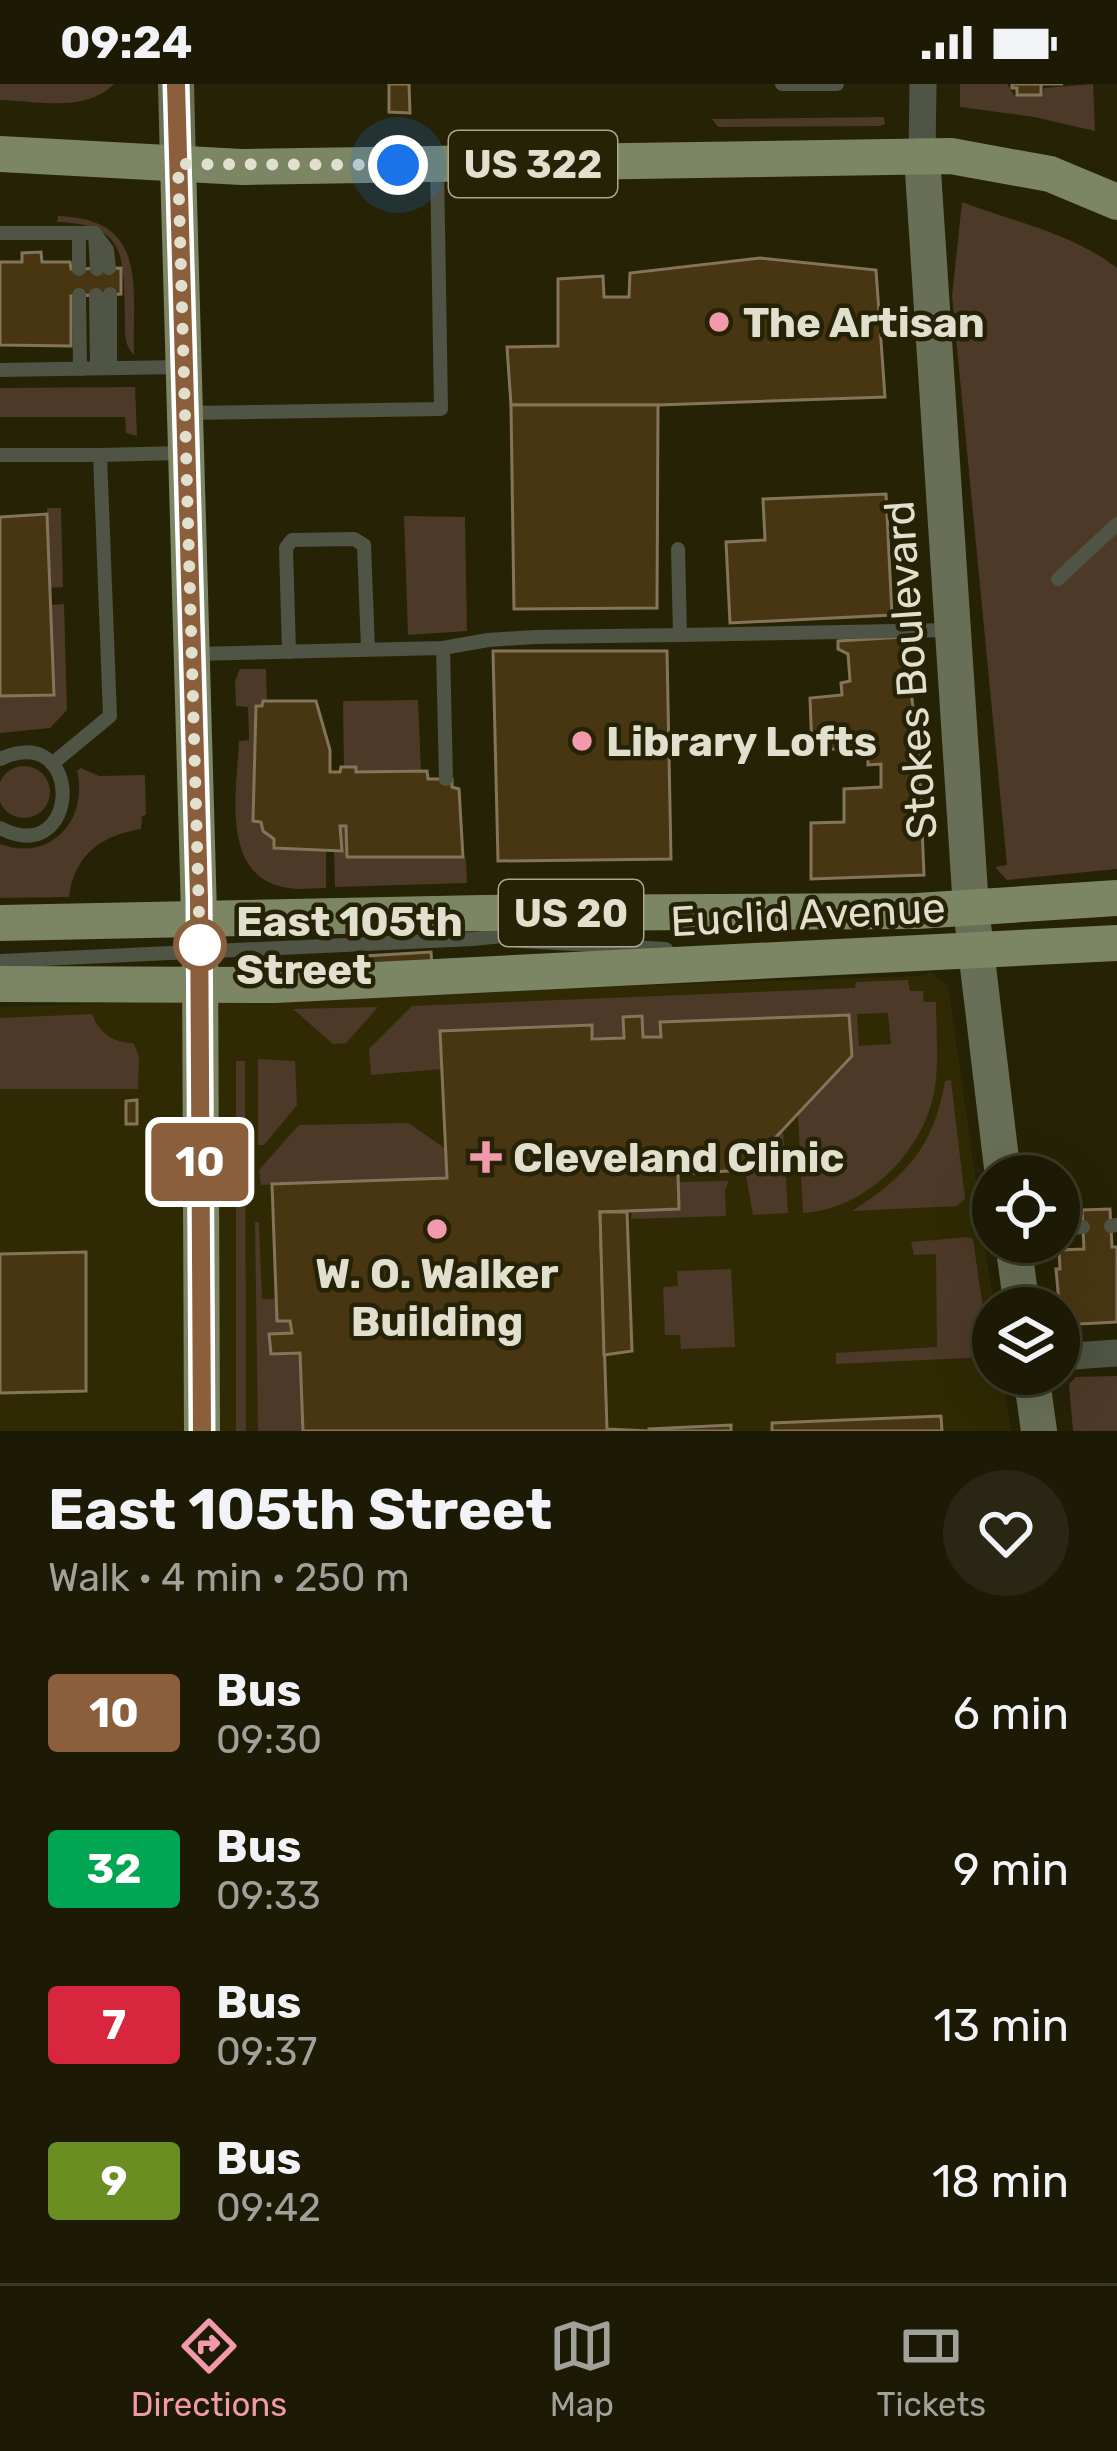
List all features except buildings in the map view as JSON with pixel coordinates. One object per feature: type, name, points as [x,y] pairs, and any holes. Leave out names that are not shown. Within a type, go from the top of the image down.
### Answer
[{"type":"main road","points":[[176,84],[200,950],[202,1431]]},
{"type":"main road","name":"US 322","points":[[0,154],[178,164],[437,165],[950,157],[1028,169],[1117,202]]},
{"type":"main road","name":"Stokes Boulevard","points":[[922,157],[971,908],[1000,1155]]},
{"type":"main road","name":"Euclid Avenue","points":[[0,984],[200,950],[482,913],[721,914],[971,908],[1117,898]]},
{"type":"main road","name":"Euclid Avenue","points":[[0,923],[200,950],[285,985],[1117,943]]},
{"type":"main road","points":[[1034,1395],[1039,1431]]},
{"type":"street","points":[[922,157],[923,84]]},
{"type":"street","points":[[1080,1356],[1117,1353]]},
{"type":"lane","points":[[782,84],[837,84]]},
{"type":"lane","points":[[186,413],[441,410],[437,165]]},
{"type":"lane","points":[[0,233],[87,233]]},
{"type":"lane","points":[[87,233],[103,269]]},
{"type":"lane","points":[[79,269],[87,233]]},
{"type":"lane","points":[[80,295],[96,368]]},
{"type":"lane","points":[[96,368],[103,295]]},
{"type":"lane","points":[[0,370],[184,367]]},
{"type":"lane","points":[[0,455],[188,453]]},
{"type":"lane","points":[[52,764],[110,716],[100,454]]},
{"type":"lane","points":[[1058,578],[1117,524]]},
{"type":"lane","points":[[289,652],[286,548],[292,540],[354,539],[364,545],[368,650]]},
{"type":"lane","points":[[679,549],[680,635]]},
{"type":"lane","points":[[190,654],[443,648],[535,637],[950,630]]},
{"type":"lane","points":[[443,648],[446,779]]},
{"type":"lane","points":[[0,759],[28,753],[52,764],[65,793],[58,817],[46,828],[27,836],[0,828]]},
{"type":"lane","points":[[0,961],[473,939],[721,914]]},
{"type":"lane","points":[[473,939],[852,958]]},
{"type":"shaded area","points":[[0,84],[114,84],[89,99],[60,103],[0,100]]},
{"type":"shaded area","points":[[960,84],[1007,84],[1014,95],[1042,96],[1044,88],[1093,84],[1095,131],[960,107]]},
{"type":"shaded area","points":[[884,117],[885,124],[880,126],[718,127],[712,119]]},
{"type":"shaded area","points":[[962,202],[1062,237],[1117,268],[1117,869],[1007,880],[995,867],[1007,865],[952,296]]},
{"type":"shaded area","points":[[58,216],[87,220],[108,229],[122,243],[133,281],[134,355],[126,339],[124,279],[117,249],[98,230],[57,222]]},
{"type":"shaded area","points":[[135,387],[137,436],[126,433],[125,417],[0,417],[0,388]]},
{"type":"shaded area","points":[[47,508],[61,508],[63,587],[50,588]]},
{"type":"shaded area","points":[[404,516],[465,517],[467,631],[408,635]]},
{"type":"shaded area","points":[[64,604],[67,710],[50,728],[0,733],[0,696],[54,695],[51,605]]},
{"type":"shaded area","points":[[240,669],[266,669],[267,701],[263,701],[254,757],[253,821],[261,822],[271,837],[288,846],[326,851],[326,888],[293,889],[266,881],[251,868],[242,850],[236,783],[239,741],[249,740],[248,707],[236,706],[235,681]]},
{"type":"shaded area","points":[[418,700],[421,771],[356,772],[356,767],[344,767],[343,701]]},
{"type":"shaded area","points":[[14,768],[34,768],[48,782],[48,802],[34,816],[14,816],[0,802],[0,782]]},
{"type":"shaded area","points":[[81,768],[99,776],[145,775],[146,815],[141,829],[114,836],[92,850],[77,870],[69,897],[0,898],[0,844],[35,848],[62,833],[77,806],[77,771]]},
{"type":"shaded area","points":[[340,826],[346,826],[347,857],[466,858],[467,883],[335,887],[334,851],[342,851]]},
{"type":"shaded area","name":"Cleveland Clinic","points":[[931,972],[948,986],[972,1155],[972,1263],[988,1263],[991,1287],[972,1287],[972,1395],[1006,1395],[1011,1431],[0,1431],[0,1007]]},
{"type":"shaded area","points":[[908,980],[910,991],[923,991],[924,1002],[936,1002],[935,1087],[920,1132],[890,1172],[849,1201],[827,1209],[803,1213],[798,1113],[852,1056],[848,1015],[661,1022],[661,1037],[643,1037],[641,1016],[623,1017],[624,1038],[441,1031],[442,1069],[371,1075],[369,1049],[412,1006],[855,988],[856,982]],"holes":[[[888,1013],[891,1044],[859,1046],[857,1014]]]},
{"type":"shaded area","points":[[378,1007],[346,1043],[333,1044],[293,1009]]},
{"type":"shaded area","points":[[92,1014],[107,1035],[133,1043],[139,1056],[138,1089],[0,1089],[0,1018]]},
{"type":"shaded area","points":[[258,1059],[295,1061],[297,1105],[264,1145],[258,1145]]},
{"type":"shaded area","points":[[236,1061],[245,1061],[246,1431],[236,1431]]},
{"type":"shaded area","points":[[951,1080],[965,1199],[957,1206],[852,1211],[915,1158],[933,1124],[945,1081]]},
{"type":"shaded area","points":[[408,1123],[446,1149],[447,1178],[261,1185],[259,1170],[299,1125]]},
{"type":"shaded area","points":[[783,1129],[788,1213],[753,1215],[745,1170]]},
{"type":"shaded area","points":[[729,1181],[726,1216],[631,1219],[632,1212],[679,1209],[678,1182]]},
{"type":"shaded area","points":[[255,1222],[259,1222],[262,1299],[276,1299],[277,1321],[290,1321],[292,1333],[270,1334],[271,1354],[300,1353],[303,1431],[258,1431]]},
{"type":"shaded area","points":[[972,1239],[972,1263],[976,1263],[980,1287],[972,1287],[972,1358],[836,1364],[836,1353],[937,1347],[936,1254],[914,1255],[911,1242]]},
{"type":"shaded area","points":[[731,1269],[735,1347],[681,1349],[680,1335],[665,1335],[663,1287],[678,1286],[677,1271]]},
{"type":"shaded area","points":[[1117,1376],[1117,1431],[1073,1431],[1070,1395],[1080,1395],[1080,1377]]},
{"type":"bus line","name":"10","points":[[176,84],[199,898],[202,1431]]},
{"type":"place","name":"The Artisan","points":[[719,322]]},
{"type":"place","name":"Library Lofts","points":[[582,741]]},
{"type":"place","name":"East 105th Street","points":[[200,945]]},
{"type":"place","name":"Cleveland Clinic","points":[[486,1157]]},
{"type":"place","name":"W. O. Walker Building","points":[[437,1229]]},
{"type":"route","points":[[200,945],[200,950],[178,164],[398,165]]}]
